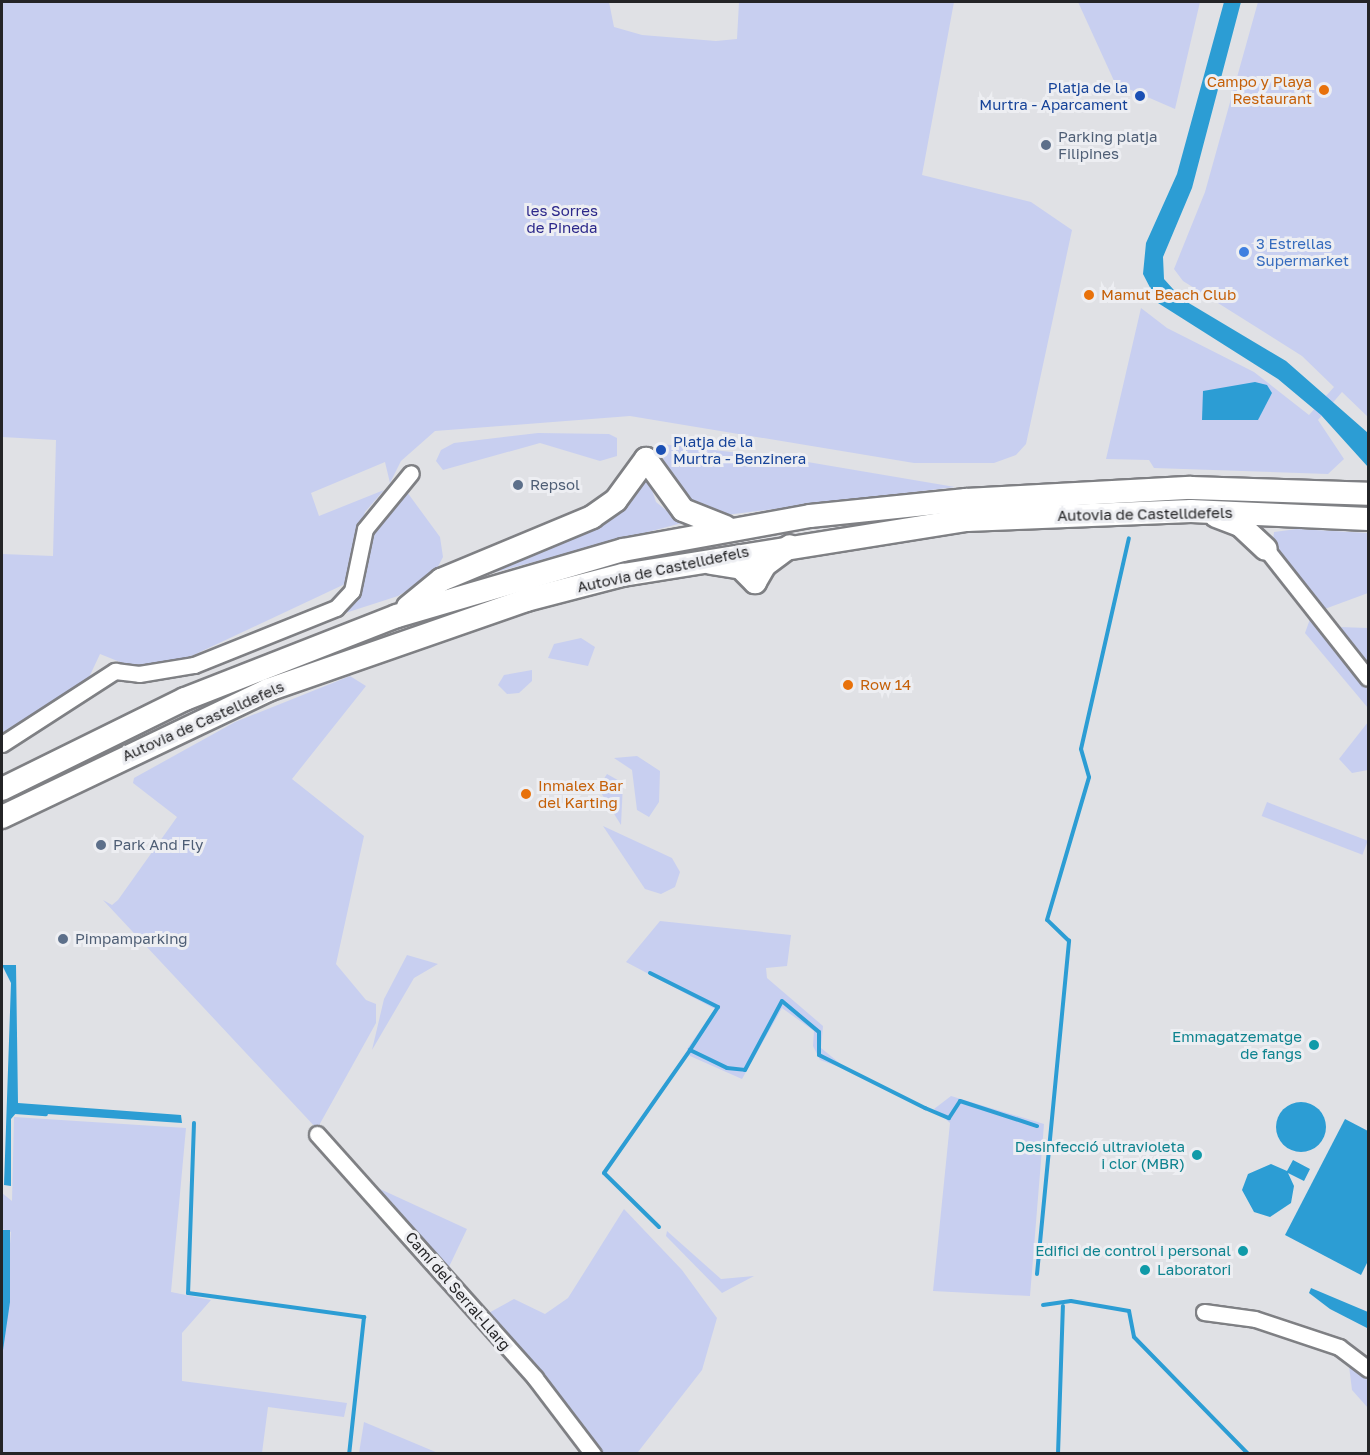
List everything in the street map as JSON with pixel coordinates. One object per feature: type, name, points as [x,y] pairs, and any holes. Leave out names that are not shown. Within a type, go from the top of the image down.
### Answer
[{"type":"highway","points":[[397,616],[441,580],[592,517],[616,500],[646,459],[682,510],[730,528]]},
{"type":"highway","name":"Autovia de Castelldefels","points":[[6,785],[185,699],[397,616],[559,566],[730,528],[885,507],[1112,491],[1368,494]]},
{"type":"highway","name":"Autovia de Castelldefels","points":[[2,818],[195,722],[383,646],[526,600],[696,560],[794,543],[967,520],[1191,511],[1368,519]]},
{"type":"highway","points":[[1191,511],[1233,521],[1266,549]]},
{"type":"highway","points":[[1266,549],[1266,534],[1274,525],[1311,517]]},
{"type":"highway","points":[[696,560],[741,568],[755,582],[765,565],[794,543]]},
{"type":"street","points":[[2,744],[115,671],[139,674],[194,665],[336,608],[352,591],[365,529],[411,473]]},
{"type":"street","points":[[1266,549],[1368,678]]},
{"type":"street","name":"Camí del Serral-Llarg","points":[[317,1134],[535,1378],[593,1454]]},
{"type":"street","points":[[1204,1312],[1255,1319],[1339,1347],[1368,1369]]},
{"type":"green space","name":"les Sorres de Pineda","points":[[2,2],[609,2],[614,27],[642,35],[716,41],[737,39],[739,2],[954,2],[922,175],[1031,202],[1072,230],[1026,444],[1016,455],[994,463],[914,463],[630,416],[435,431],[401,461],[390,483],[385,462],[311,493],[319,516],[384,490],[365,512],[345,584],[183,660],[135,668],[100,654],[85,686],[2,737],[2,554],[53,556],[56,440],[2,437]]},
{"type":"green space","points":[[1078,2],[1200,2],[1175,109],[1115,83]]},
{"type":"green space","points":[[1258,2],[1368,2],[1368,417],[1342,392],[1318,420],[1344,459],[1328,474],[1154,468],[1149,460],[1106,459],[1141,308],[1167,328],[1254,372],[1309,415],[1334,387],[1302,356],[1183,281],[1174,269],[1205,192]]},
{"type":"green space","points":[[538,433],[609,434],[617,438],[617,456],[600,461],[540,443],[443,470],[436,461],[441,450],[454,443]]},
{"type":"green space","points":[[661,444],[784,458],[955,487],[718,516],[692,508],[665,470]]},
{"type":"green space","points":[[648,478],[656,502],[682,523],[450,584],[622,506]]},
{"type":"green space","points":[[407,492],[440,537],[443,557],[434,574],[398,596],[333,617],[358,594],[377,521]]},
{"type":"green space","points":[[1297,529],[1368,533],[1368,593],[1322,610],[1272,549],[1274,532]]},
{"type":"green space","points":[[1310,619],[1368,690],[1368,708],[1305,633]]},
{"type":"green space","points":[[1339,627],[1368,628],[1368,668],[1366,665]]},
{"type":"green space","points":[[581,638],[595,647],[588,666],[548,658],[554,644]]},
{"type":"green space","points":[[532,670],[532,681],[519,693],[507,694],[498,685],[504,675]]},
{"type":"green space","points":[[350,676],[366,686],[292,779],[364,836],[336,964],[366,1000],[376,1004],[376,1023],[317,1129],[103,900],[112,905],[118,900],[177,817],[133,783],[134,778],[235,722]]},
{"type":"green space","points":[[1368,722],[1368,770],[1352,773],[1339,759]]},
{"type":"green space","points":[[637,756],[660,771],[659,802],[649,817],[637,810],[632,770],[614,758]]},
{"type":"green space","points":[[607,774],[623,783],[621,825],[598,788]]},
{"type":"green space","points":[[1267,802],[1368,841],[1362,855],[1262,816]]},
{"type":"green space","points":[[603,826],[672,858],[680,872],[675,887],[661,894],[645,889]]},
{"type":"green space","points":[[660,921],[791,935],[787,966],[766,968],[767,978],[823,1026],[821,1048],[848,1070],[820,1060],[813,1046],[814,1031],[782,1008],[742,1079],[690,1056],[687,1049],[715,1009],[626,962]]},
{"type":"green space","points":[[407,955],[438,964],[414,978],[372,1050],[384,999]]},
{"type":"green space","points":[[951,1096],[1044,1124],[1030,1296],[933,1291],[950,1123],[934,1109]]},
{"type":"green space","points":[[14,1117],[186,1128],[171,1292],[211,1300],[182,1333],[182,1381],[347,1403],[344,1417],[268,1407],[262,1453],[2,1453],[2,1340],[11,1232],[2,1229],[2,1193],[12,1201]]},
{"type":"green space","points":[[367,1183],[467,1229],[447,1271]]},
{"type":"green space","points":[[624,1209],[682,1270],[717,1318],[702,1370],[638,1452],[598,1454],[485,1315],[514,1299],[545,1314],[568,1298]]},
{"type":"green space","points":[[667,1231],[721,1279],[754,1276],[722,1293],[666,1236]]},
{"type":"green space","points":[[1348,1358],[1368,1377],[1368,1408],[1352,1390]]},
{"type":"green space","points":[[364,1422],[438,1453],[359,1453]]},
{"type":"water","points":[[1224,2],[1241,2],[1192,188],[1163,257],[1164,279],[1182,299],[1286,361],[1368,433],[1368,467],[1321,415],[1278,379],[1158,303],[1143,274],[1146,243],[1177,174]]},
{"type":"water","points":[[1255,382],[1267,385],[1272,393],[1258,420],[1202,420],[1203,391]]},
{"type":"water","points":[[2,965],[16,965],[18,1103],[181,1115],[182,1123],[17,1112],[11,1119],[11,1186],[4,1185],[11,983]]},
{"type":"water","points":[[1296,1102],[1306,1102],[1319,1109],[1326,1122],[1326,1132],[1319,1145],[1306,1152],[1296,1152],[1287,1148],[1280,1141],[1276,1132],[1276,1122],[1280,1113],[1287,1106]]},
{"type":"water","points":[[1345,1119],[1368,1131],[1368,1261],[1361,1275],[1285,1235]]},
{"type":"water","points":[[1293,1160],[1310,1169],[1304,1181],[1288,1173],[1294,1186],[1291,1203],[1270,1217],[1254,1212],[1242,1190],[1248,1174],[1271,1164],[1287,1171]]},
{"type":"water","points":[[2,1230],[10,1230],[10,1302],[2,1357]]},
{"type":"water","points":[[1311,1288],[1368,1312],[1367,1328],[1330,1309],[1309,1293]]},
{"type":"waterway","points":[[1037,1274],[1069,941],[1047,920],[1089,777],[1081,749],[1129,538]]},
{"type":"waterway","points":[[650,973],[718,1007],[690,1050],[727,1068],[745,1070],[782,1001],[819,1032],[819,1055],[925,1108],[949,1118],[960,1101],[1037,1126]]},
{"type":"waterway","points":[[659,1227],[604,1173],[690,1050]]},
{"type":"waterway","points":[[15,1112],[46,1114]]},
{"type":"waterway","points":[[194,1123],[188,1293],[364,1317],[349,1454]]},
{"type":"waterway","points":[[1043,1305],[1071,1301],[1129,1311],[1134,1337],[1248,1454]]},
{"type":"waterway","points":[[1058,1454],[1063,1306]]},
{"type":"place","name":"Campo y Playa Restaurant","points":[[1324,90]]},
{"type":"place","name":"Platja de la Murtra - Aparcament","points":[[1140,96]]},
{"type":"place","name":"Parking platja Filipines","points":[[1046,145]]},
{"type":"place","name":"3 Estrellas Supermarket","points":[[1244,252]]},
{"type":"place","name":"Mamut Beach Club","points":[[1089,295]]},
{"type":"place","name":"Platja de la Murtra - Benzinera","points":[[661,450]]},
{"type":"place","name":"Repsol","points":[[518,485]]},
{"type":"place","name":"Row 14","points":[[848,685]]},
{"type":"place","name":"Inmalex Bar del Karting","points":[[526,794]]},
{"type":"place","name":"Park And Fly","points":[[101,845]]},
{"type":"place","name":"Pimpamparking","points":[[63,939]]},
{"type":"place","name":"Emmagatzematge de fangs","points":[[1314,1045]]},
{"type":"place","name":"Desinfecció ultravioleta i clor (MBR)","points":[[1197,1155]]},
{"type":"place","name":"Edifici de control i personal","points":[[1243,1251]]},
{"type":"place","name":"Laboratori","points":[[1145,1270]]}]
